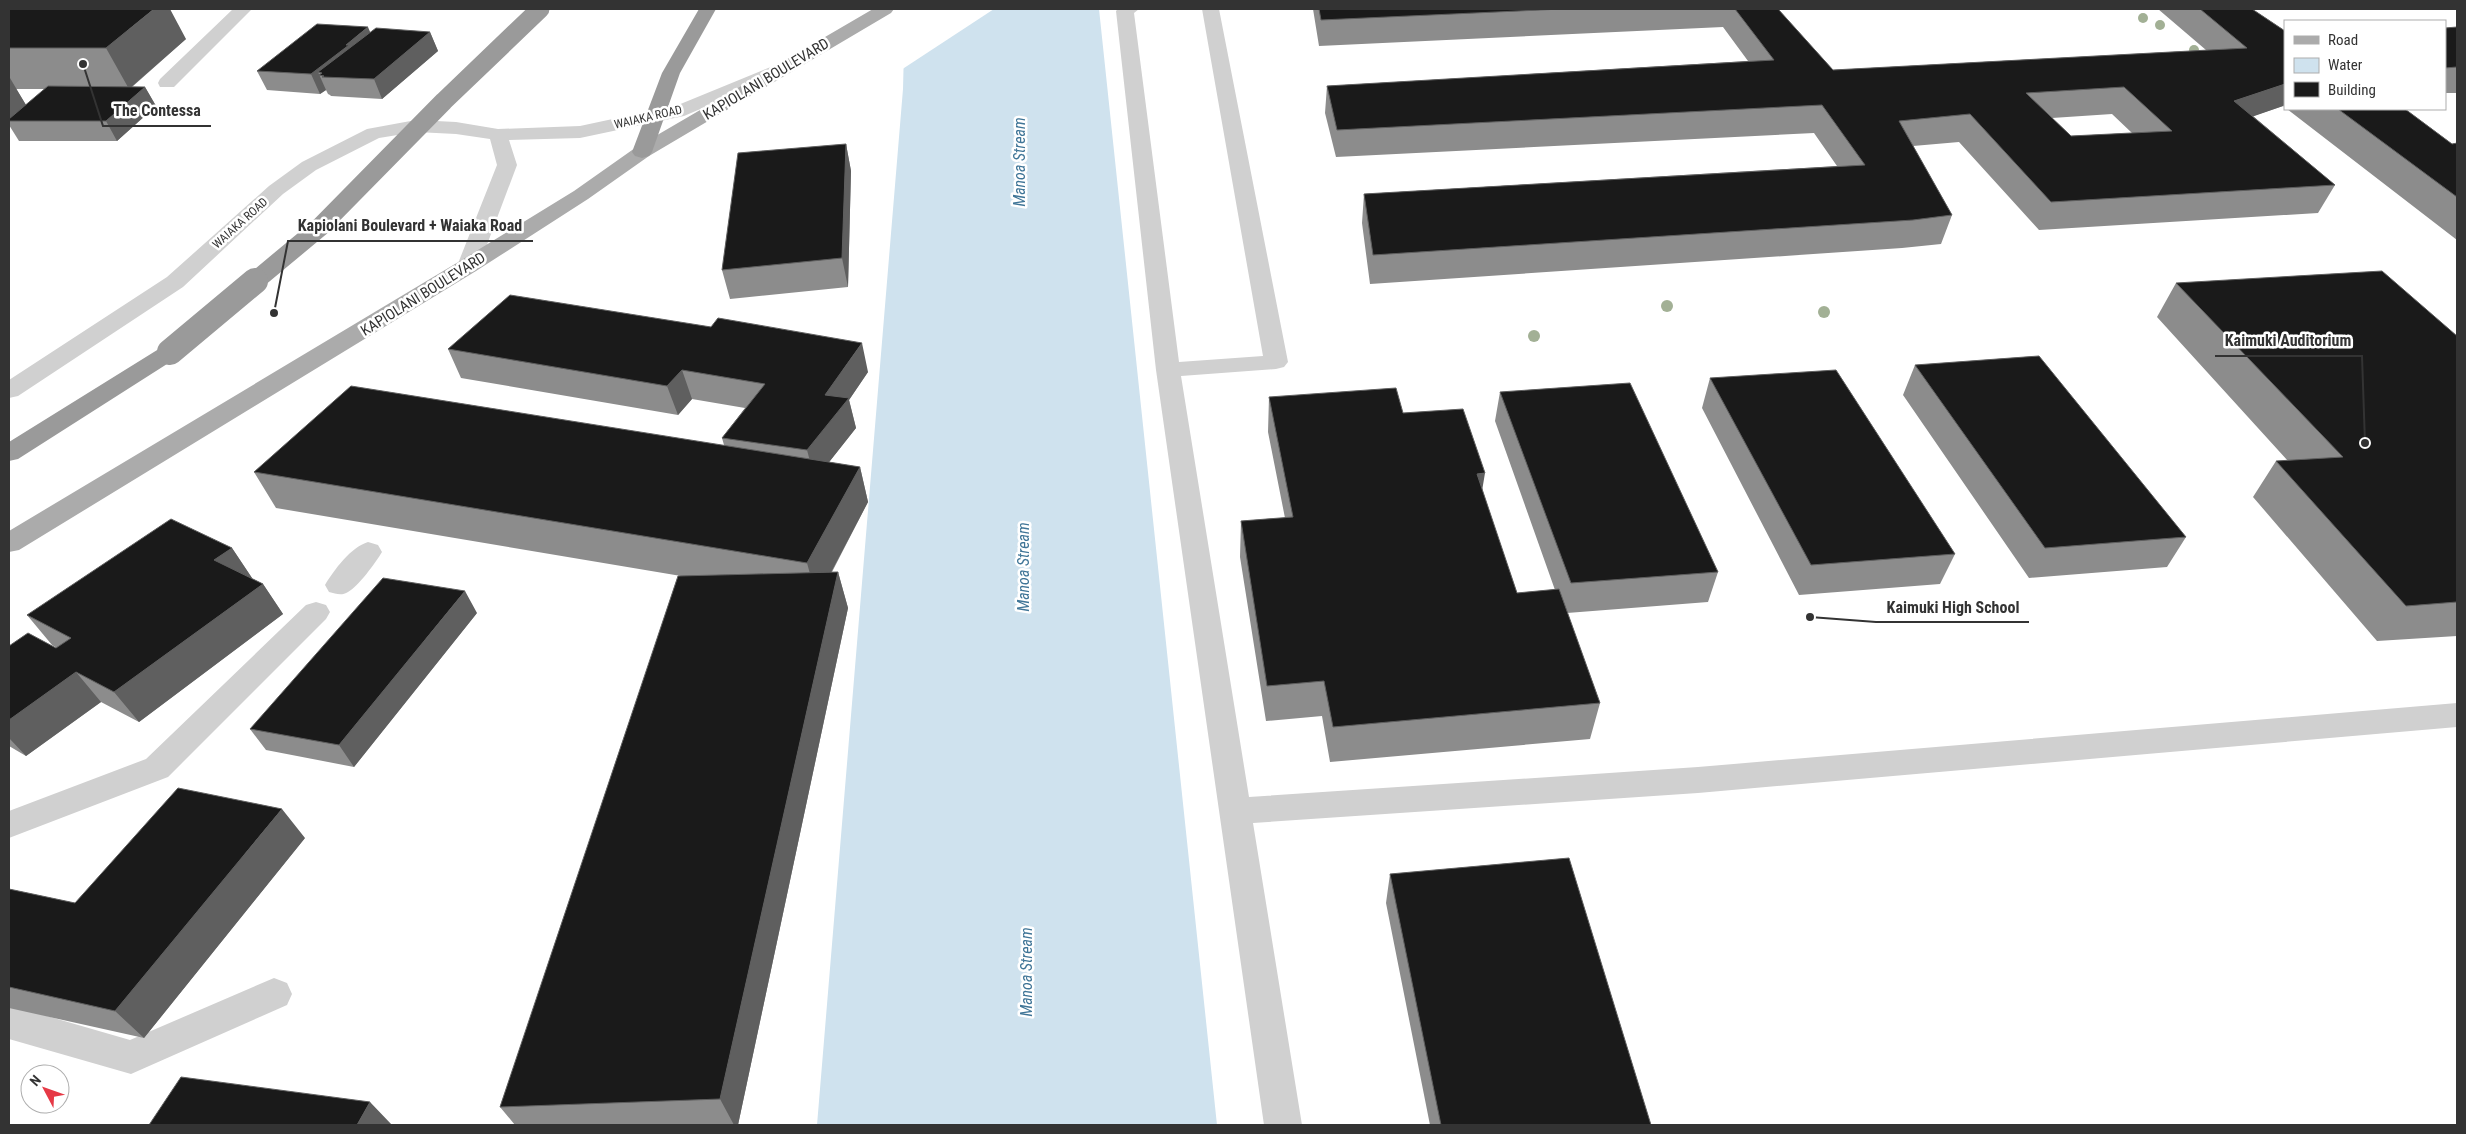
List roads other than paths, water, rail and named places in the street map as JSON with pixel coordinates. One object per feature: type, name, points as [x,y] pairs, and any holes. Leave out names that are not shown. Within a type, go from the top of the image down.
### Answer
[{"type":"highway","points":[[9,453],[170,352],[319,228],[444,101],[540,9]]},
{"type":"highway","points":[[642,152],[671,73],[707,9]]},
{"type":"main road","name":"KAPIOLANI BOULEVARD","points":[[9,543],[468,266],[581,194],[642,152],[885,9]]},
{"type":"street","points":[[167,83],[243,9]]},
{"type":"street","points":[[1130,9],[1125,11],[1168,370],[1237,811],[1283,1125]]},
{"type":"street","points":[[1168,370],[1276,362],[1211,9]]},
{"type":"street","name":"WAIAKA ROAD","points":[[9,392],[175,282],[276,190],[309,166],[341,148],[374,133],[416,126],[456,128],[498,135],[580,132],[684,110],[789,64]]},
{"type":"street","points":[[468,266],[497,195],[507,164],[498,135]]},
{"type":"street","points":[[339,585],[368,552]]},
{"type":"street","points":[[9,825],[157,768],[316,612]]},
{"type":"street","points":[[1237,811],[1698,780],[2457,715]]},
{"type":"street","points":[[9,1022],[131,1057],[274,994]]},
{"type":"water","name":"Manoa Stream","points":[[905,9],[1099,9],[1217,1125],[817,1125],[903,89]]},
{"type":"place","name":"The Contessa","points":[[83,64]]},
{"type":"place","name":"Kapiolani Boulevard + Waiaka Road","points":[[274,313]]},
{"type":"place","name":"Kaimuki Auditorium","points":[[2365,443]]},
{"type":"place","name":"Kaimuki High School","points":[[1810,617]]}]
